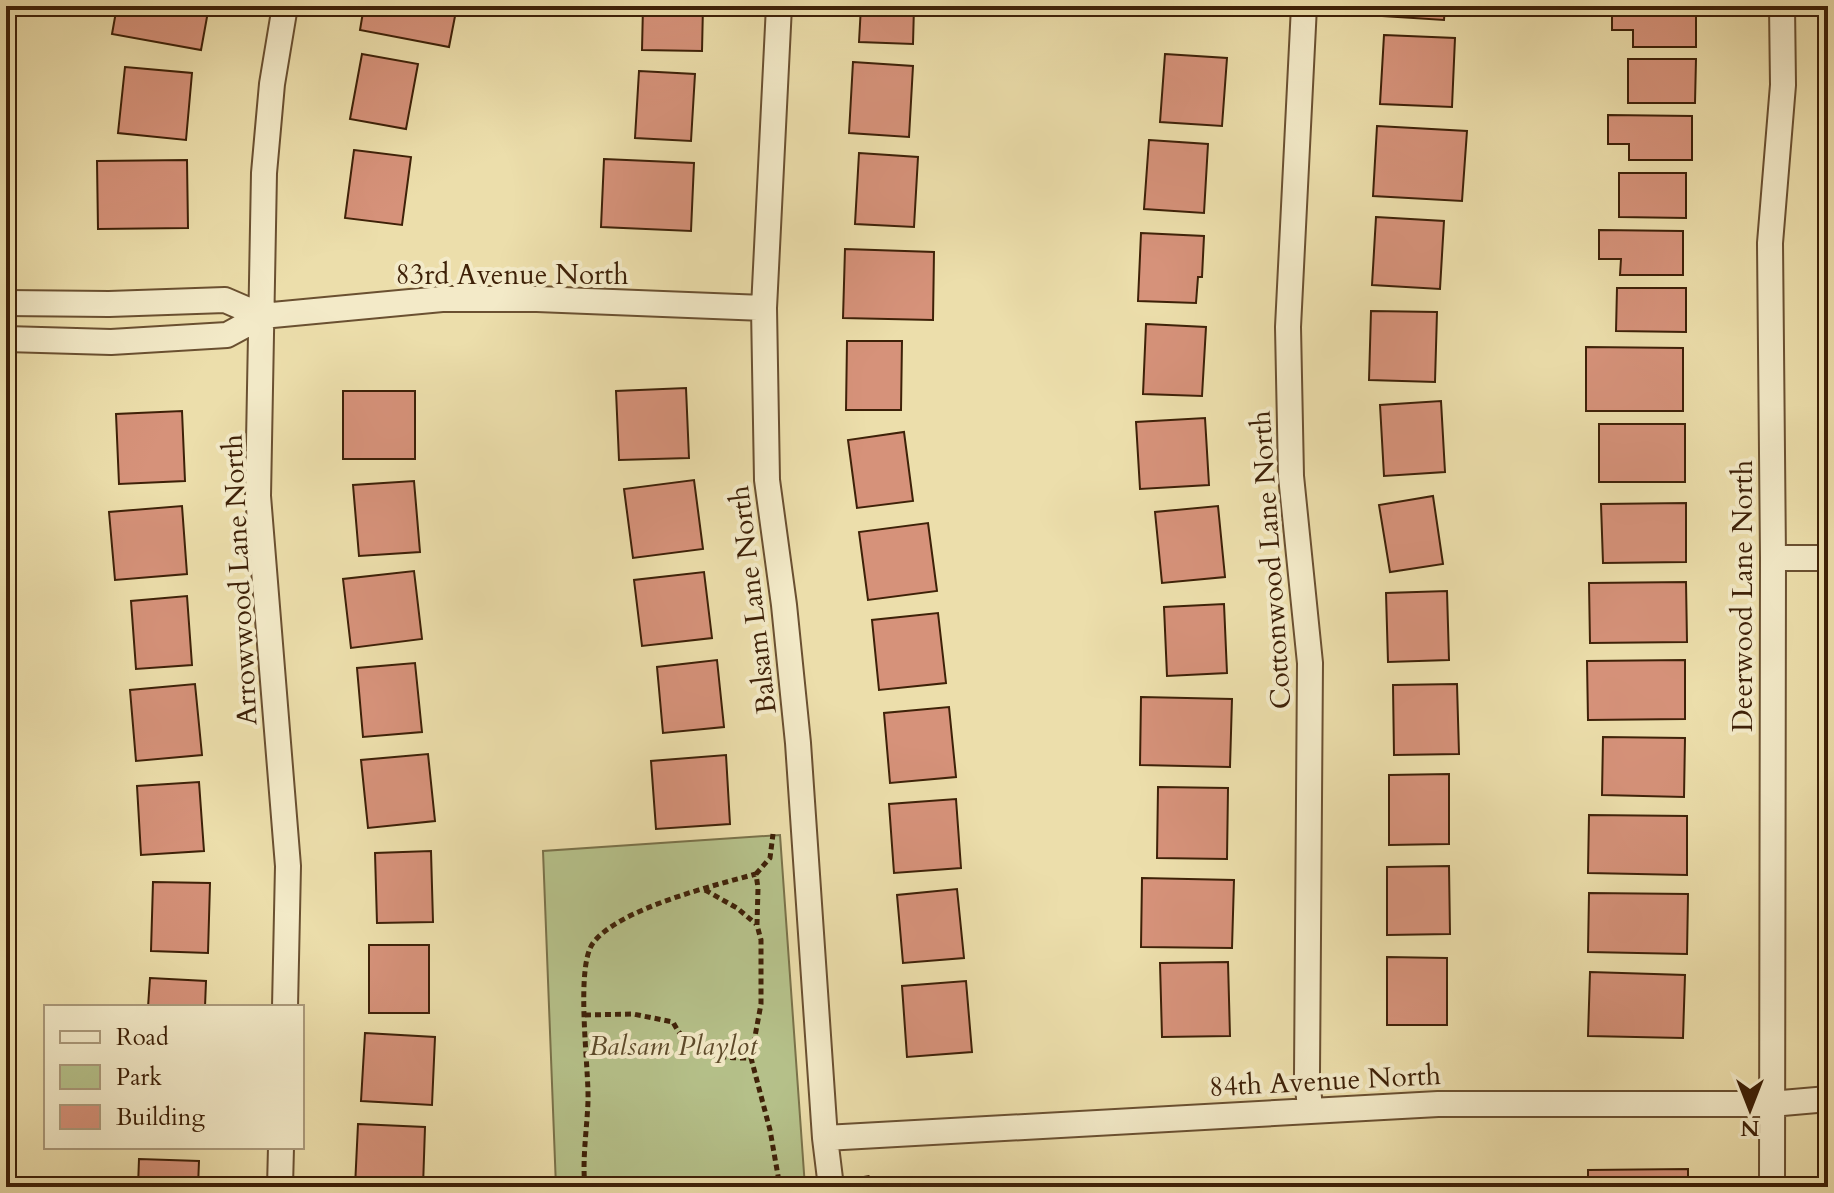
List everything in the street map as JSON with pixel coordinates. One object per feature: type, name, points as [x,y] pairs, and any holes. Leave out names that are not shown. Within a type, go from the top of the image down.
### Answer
[{"type":"street","name":"Arrowwood Lane North","points":[[285,6],[272,84],[264,173],[258,496],[288,866],[285,1005]]},
{"type":"street","name":"Balsam Lane North","points":[[779,6],[764,308],[767,480],[798,743],[831,1187]]},
{"type":"street","name":"Cottonwood Lane North","points":[[1304,6],[1288,327],[1291,476],[1310,663],[1307,1074],[1310,1110]]},
{"type":"street","name":"Deerwood Lane North","points":[[1772,1187],[1770,243],[1783,85],[1782,6]]},
{"type":"street","name":"83rd Avenue North","points":[[6,339],[111,342],[227,335],[262,316],[442,299],[537,299],[764,308]]},
{"type":"street","name":"83rd Avenue North","points":[[6,303],[109,304],[225,300],[262,316]]},
{"type":"street","points":[[1773,558],[1828,558]]},
{"type":"street","name":"84th Avenue North","points":[[825,1138],[1438,1104],[1771,1104],[1828,1099]]},
{"type":"street","points":[[280,1187],[281,1149]]},
{"type":"path","points":[[585,1187],[583,1169],[588,1099],[585,974],[591,945],[605,930],[629,917],[756,874],[770,858],[773,834]]},
{"type":"path","points":[[756,874],[757,925],[761,940],[761,1004],[751,1058],[770,1130],[780,1187]]},
{"type":"path","points":[[705,890],[737,908],[757,925]]},
{"type":"path","points":[[585,1015],[633,1014],[673,1022],[679,1034],[698,1052],[726,1058],[751,1058]]},
{"type":"green space","name":"Balsam Playlot","points":[[780,835],[805,1187],[556,1187],[543,851]]},
{"type":"building","points":[[117,6],[209,6],[201,50],[112,34]]},
{"type":"building","points":[[364,6],[457,6],[449,47],[360,30]]},
{"type":"building","points":[[643,6],[703,6],[702,51],[642,50]]},
{"type":"building","points":[[861,6],[914,6],[913,44],[859,42]]},
{"type":"building","points":[[1384,6],[1445,6],[1444,20],[1383,16]]},
{"type":"building","points":[[1612,6],[1696,6],[1696,47],[1633,47],[1633,30],[1612,30]]},
{"type":"building","points":[[1384,35],[1455,38],[1452,107],[1380,104]]},
{"type":"building","points":[[362,54],[418,64],[406,129],[350,119]]},
{"type":"building","points":[[1165,54],[1227,58],[1222,126],[1160,122]]},
{"type":"building","points":[[1628,59],[1696,59],[1695,103],[1628,103]]},
{"type":"building","points":[[853,62],[913,66],[909,137],[849,133]]},
{"type":"building","points":[[125,67],[192,73],[186,140],[118,133]]},
{"type":"building","points":[[639,71],[695,74],[691,141],[635,138]]},
{"type":"building","points":[[1608,115],[1692,116],[1692,160],[1629,160],[1629,144],[1608,144]]},
{"type":"building","points":[[1377,126],[1467,131],[1462,201],[1373,196]]},
{"type":"building","points":[[1149,140],[1208,144],[1204,213],[1144,209]]},
{"type":"building","points":[[354,150],[411,157],[402,225],[345,218]]},
{"type":"building","points":[[859,153],[918,157],[914,227],[855,224]]},
{"type":"building","points":[[604,159],[694,163],[691,231],[601,227]]},
{"type":"building","points":[[187,160],[188,228],[98,229],[97,161]]},
{"type":"building","points":[[1619,173],[1686,173],[1686,218],[1619,217]]},
{"type":"building","points":[[1376,217],[1444,221],[1440,289],[1372,285]]},
{"type":"building","points":[[1599,230],[1683,231],[1683,275],[1620,275],[1621,259],[1599,259]]},
{"type":"building","points":[[1141,233],[1204,236],[1202,277],[1198,277],[1196,303],[1138,301]]},
{"type":"building","points":[[845,249],[934,252],[933,320],[843,318]]},
{"type":"building","points":[[1617,288],[1686,288],[1686,332],[1616,331]]},
{"type":"building","points":[[1371,311],[1437,312],[1435,382],[1369,380]]},
{"type":"building","points":[[1146,324],[1206,327],[1202,396],[1143,394]]},
{"type":"building","points":[[847,341],[902,341],[901,410],[846,410]]},
{"type":"building","points":[[1586,347],[1683,348],[1683,411],[1586,411]]},
{"type":"building","points":[[686,388],[689,458],[619,460],[616,391]]},
{"type":"building","points":[[343,391],[415,391],[415,459],[343,459]]},
{"type":"building","points":[[1441,401],[1445,472],[1384,476],[1380,405]]},
{"type":"building","points":[[182,411],[185,481],[119,484],[116,414]]},
{"type":"building","points":[[1205,418],[1209,485],[1140,489],[1136,422]]},
{"type":"building","points":[[1599,424],[1685,424],[1685,482],[1599,482]]},
{"type":"building","points":[[904,432],[913,501],[857,508],[848,440]]},
{"type":"building","points":[[694,480],[703,549],[633,558],[624,489]]},
{"type":"building","points":[[414,481],[420,552],[359,556],[353,485]]},
{"type":"building","points":[[1433,496],[1443,564],[1390,572],[1379,505]]},
{"type":"building","points":[[1686,503],[1686,562],[1603,563],[1601,504]]},
{"type":"building","points":[[182,506],[187,574],[115,580],[109,512]]},
{"type":"building","points":[[1218,506],[1225,577],[1162,583],[1155,512]]},
{"type":"building","points":[[928,523],[937,591],[868,600],[859,532]]},
{"type":"building","points":[[414,571],[422,639],[351,648],[343,579]]},
{"type":"building","points":[[704,572],[712,638],[642,646],[634,580]]},
{"type":"building","points":[[1686,582],[1687,642],[1590,643],[1589,583]]},
{"type":"building","points":[[1447,591],[1449,660],[1388,662],[1386,593]]},
{"type":"building","points":[[187,596],[192,665],[136,669],[131,601]]},
{"type":"building","points":[[1224,604],[1227,673],[1167,676],[1164,607]]},
{"type":"building","points":[[938,613],[946,683],[879,690],[872,620]]},
{"type":"building","points":[[717,660],[724,727],[663,733],[657,667]]},
{"type":"building","points":[[1685,660],[1685,719],[1588,720],[1587,661]]},
{"type":"building","points":[[415,663],[422,732],[363,737],[357,668]]},
{"type":"building","points":[[195,684],[202,755],[136,761],[130,690]]},
{"type":"building","points":[[1457,684],[1459,754],[1394,755],[1393,685]]},
{"type":"building","points":[[1141,697],[1232,699],[1230,767],[1140,765]]},
{"type":"building","points":[[949,707],[956,777],[890,783],[884,713]]},
{"type":"building","points":[[1603,737],[1685,738],[1684,797],[1602,795]]},
{"type":"building","points":[[428,754],[435,821],[368,828],[361,760]]},
{"type":"building","points":[[726,755],[730,824],[656,829],[651,761]]},
{"type":"building","points":[[1449,774],[1449,844],[1389,845],[1389,775]]},
{"type":"building","points":[[199,782],[204,851],[141,855],[137,786]]},
{"type":"building","points":[[1158,787],[1228,788],[1227,859],[1157,858]]},
{"type":"building","points":[[956,799],[961,868],[894,873],[889,804]]},
{"type":"building","points":[[1589,815],[1687,816],[1687,875],[1588,873]]},
{"type":"building","points":[[431,851],[433,922],[377,923],[375,853]]},
{"type":"building","points":[[1449,866],[1450,934],[1387,935],[1387,867]]},
{"type":"building","points":[[1142,878],[1234,880],[1232,948],[1141,947]]},
{"type":"building","points":[[153,882],[210,883],[208,953],[151,951]]},
{"type":"building","points":[[957,889],[964,958],[903,963],[897,895]]},
{"type":"building","points":[[1589,893],[1688,894],[1687,954],[1588,952]]},
{"type":"building","points":[[369,945],[429,945],[429,1013],[369,1013]]},
{"type":"building","points":[[1387,957],[1447,958],[1447,1025],[1387,1025]]},
{"type":"building","points":[[1228,962],[1230,1036],[1162,1037],[1160,963]]},
{"type":"building","points":[[1590,972],[1685,975],[1683,1038],[1588,1036]]},
{"type":"building","points":[[150,978],[206,981],[205,1005],[148,1005]]},
{"type":"building","points":[[966,981],[972,1052],[907,1057],[902,986]]},
{"type":"building","points":[[365,1033],[435,1037],[432,1105],[361,1101]]},
{"type":"building","points":[[358,1124],[425,1127],[423,1187],[355,1187]]},
{"type":"building","points":[[139,1159],[199,1161],[198,1187],[138,1187]]},
{"type":"building","points":[[1688,1169],[1688,1187],[1588,1187],[1588,1170]]},
{"type":"building","points":[[1529,1186],[1529,1187],[1461,1187]]}]
